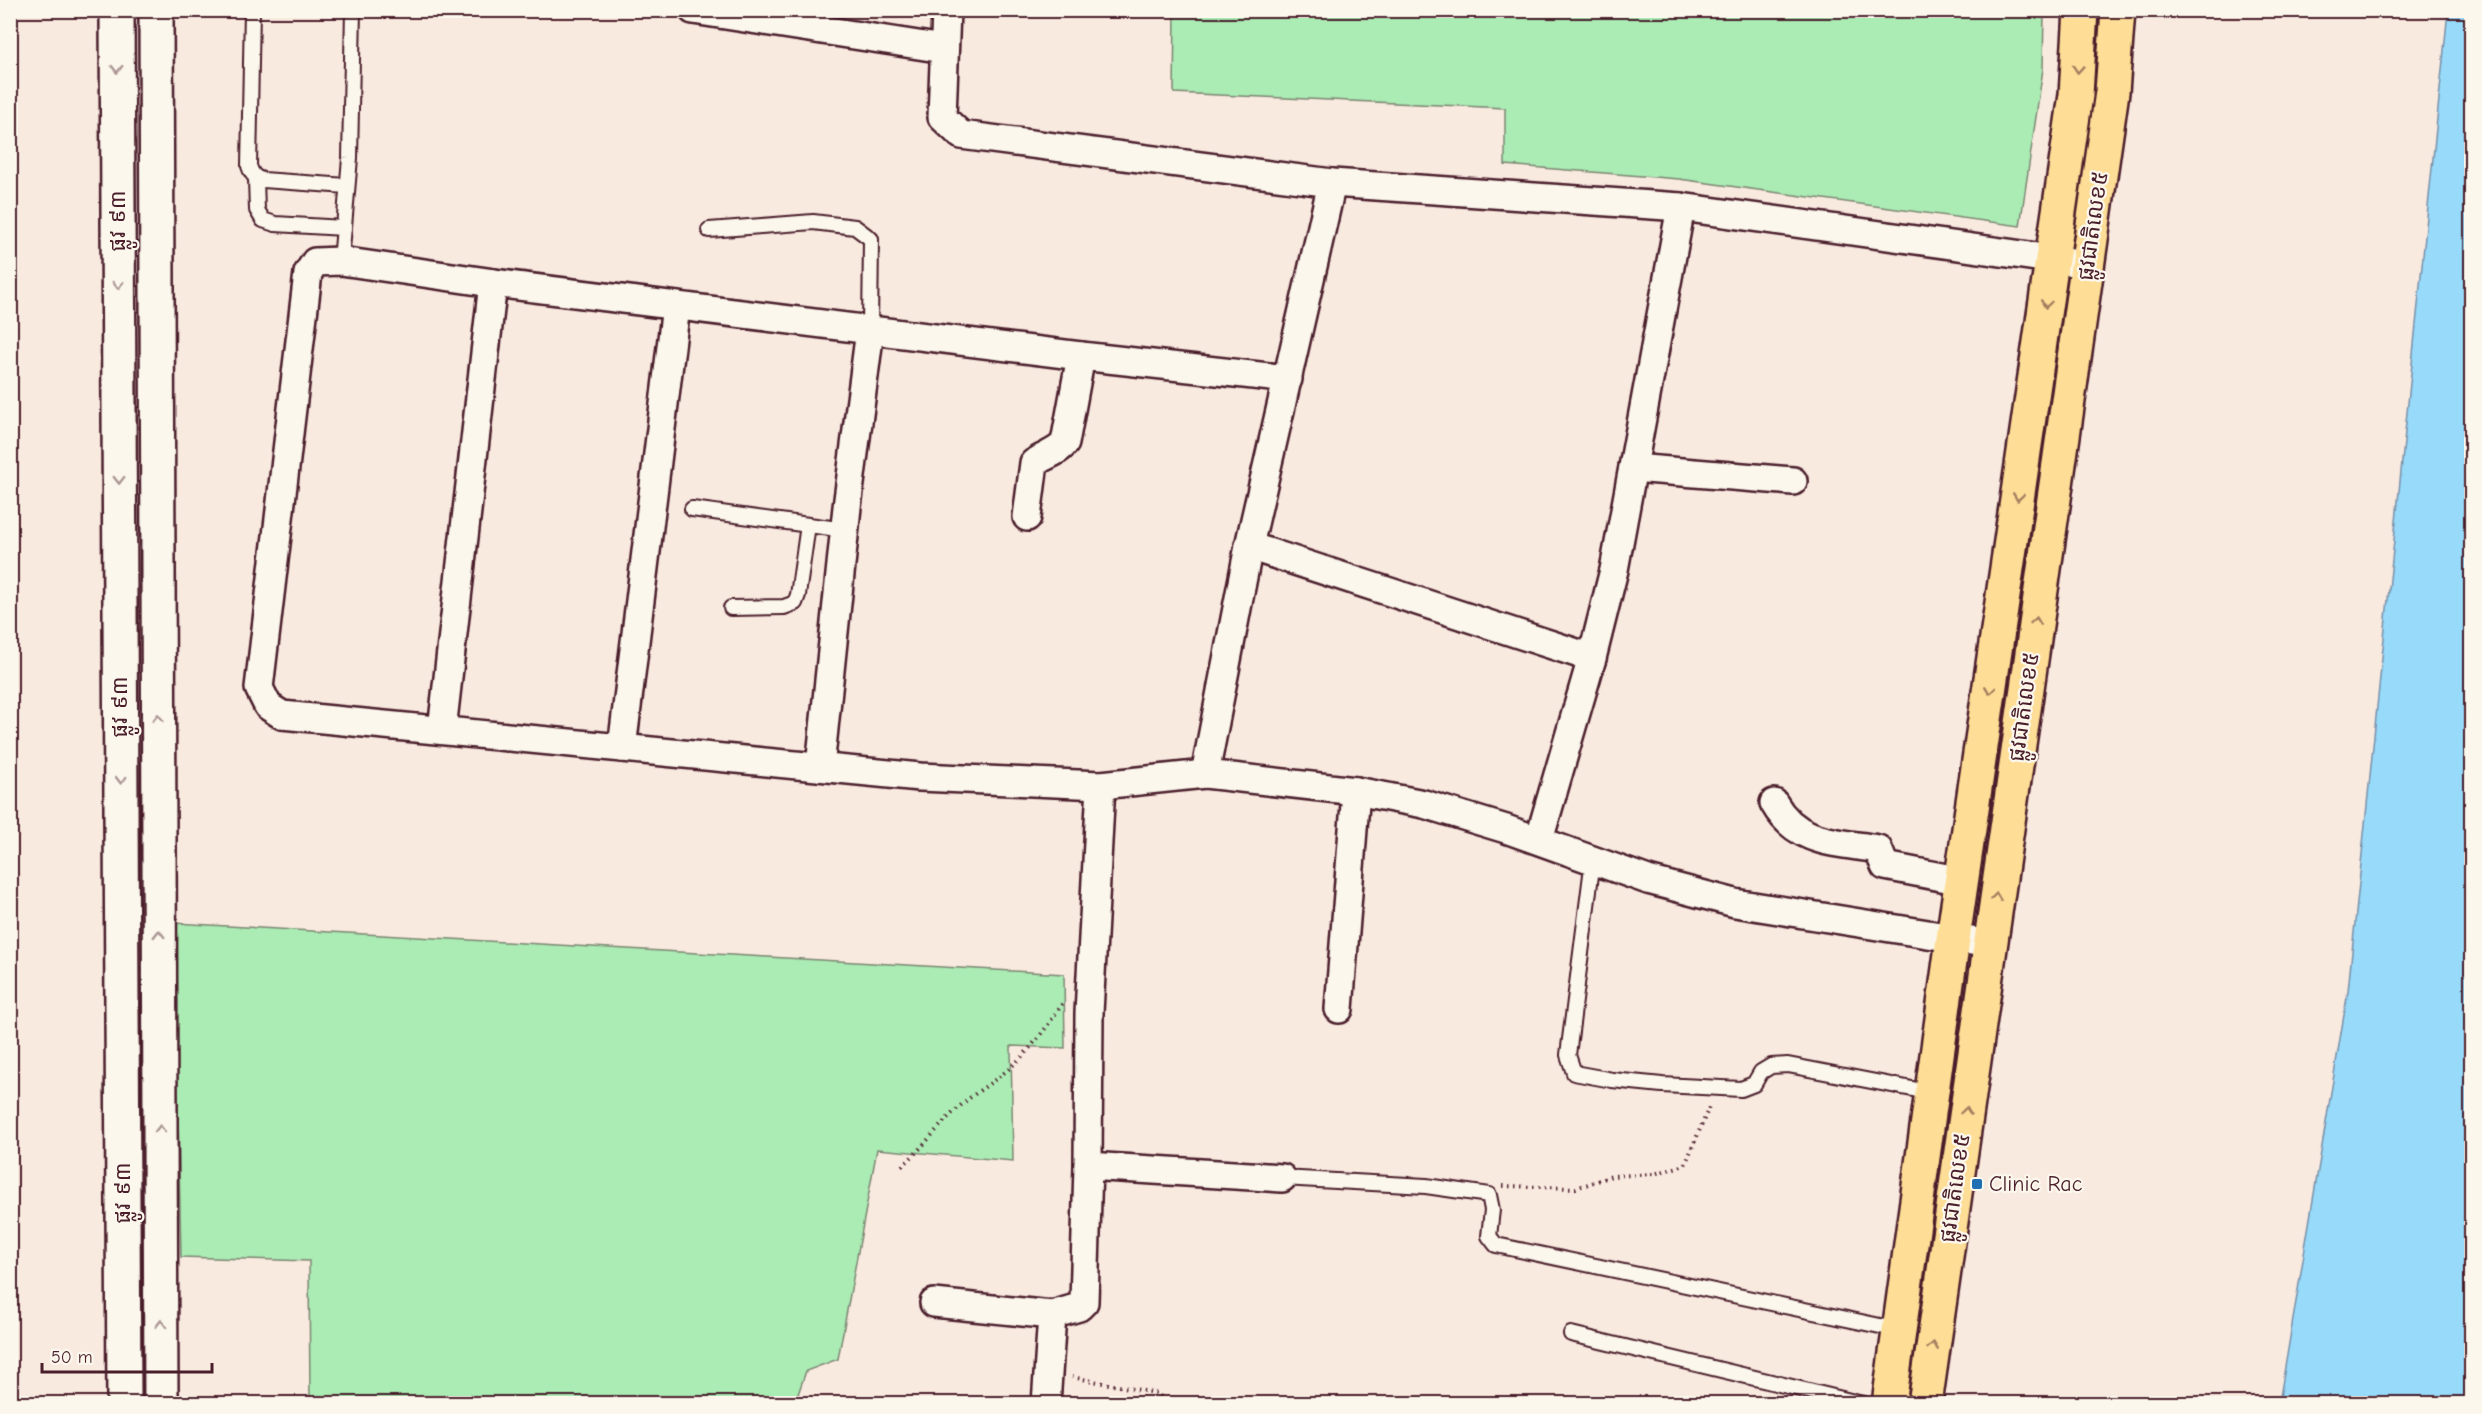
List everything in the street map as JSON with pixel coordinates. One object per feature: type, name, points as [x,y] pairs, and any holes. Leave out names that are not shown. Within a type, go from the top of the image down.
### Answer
[{"type":"highway","name":"ផ្លូវជាតិលេខ៥","points":[[1889,1404],[1953,939],[2076,95],[2081,10]]},
{"type":"highway","name":"ផ្លូវជាតិលេខ៥","points":[[1924,1404],[2112,92],[2118,10]]},
{"type":"street","name":"ផ្លូវ ៩៣","points":[[117,10],[124,1404]]},
{"type":"street","name":"ផ្លូវ ៩៣","points":[[156,10],[161,1404]]},
{"type":"street","points":[[693,10],[944,49]]},
{"type":"street","points":[[946,10],[942,117],[961,135],[1332,183],[1681,207],[2087,264]]},
{"type":"street","points":[[1205,774],[1249,546],[1332,183]]},
{"type":"street","points":[[1539,840],[1592,658],[1614,570],[1681,207]]},
{"type":"street","points":[[1288,379],[675,306],[341,261],[315,262],[308,273],[260,688],[268,706],[282,715],[920,777],[1101,785],[1205,774],[1356,791],[1424,804],[1539,840],[1648,880],[1735,903],[1990,944]]},
{"type":"street","points":[[442,730],[493,283]]},
{"type":"street","points":[[622,748],[675,306]]},
{"type":"street","points":[[819,767],[870,330]]},
{"type":"street","points":[[1027,517],[1034,463],[1059,450],[1065,443],[1081,356]]},
{"type":"street","points":[[1633,468],[1793,481]]},
{"type":"street","points":[[1249,546],[1592,658]]},
{"type":"street","points":[[934,1303],[1052,1315],[1079,1307],[1084,1302],[1089,1013],[1101,785]]},
{"type":"street","points":[[1339,1010],[1356,791]]},
{"type":"street","points":[[1774,803],[1782,817],[1799,832],[1813,838],[1878,849],[1885,866],[1897,870],[1962,881]]},
{"type":"street","points":[[1088,1166],[1282,1178]]},
{"type":"street","points":[[1046,1404],[1052,1315]]},
{"type":"lane","points":[[252,10],[249,166],[256,178],[257,210],[264,220],[275,224],[344,228]]},
{"type":"lane","points":[[341,261],[350,158],[353,10]]},
{"type":"lane","points":[[256,178],[347,186]]},
{"type":"lane","points":[[709,230],[813,222],[855,227],[871,239],[870,330]]},
{"type":"lane","points":[[692,509],[845,530]]},
{"type":"lane","points":[[731,608],[784,607],[795,603],[808,525]]},
{"type":"lane","points":[[1593,859],[1568,1055],[1572,1071],[1612,1080],[1741,1089],[1754,1084],[1761,1072],[1771,1066],[1788,1065],[1933,1093]]},
{"type":"lane","points":[[1282,1178],[1426,1186],[1489,1195],[1492,1210],[1489,1236],[1496,1245],[1899,1330]]},
{"type":"lane","points":[[1571,1334],[1863,1404]]},
{"type":"path","points":[[902,1166],[919,1152],[931,1134],[958,1108],[1005,1072],[1030,1048],[1068,995]]},
{"type":"path","points":[[1489,1195],[1502,1186],[1576,1188],[1612,1176],[1653,1174],[1685,1165],[1717,1088]]},
{"type":"path","points":[[1048,1373],[1155,1393],[1172,1404]]},
{"type":"green space","points":[[1175,11],[2044,11],[2043,69],[2020,226],[1679,179],[1505,165],[1505,108],[1174,93]]},
{"type":"green space","points":[[174,923],[1064,974],[1065,1048],[1011,1046],[1013,1161],[877,1149],[838,1359],[806,1371],[795,1403],[310,1403],[309,1261],[181,1257]]},
{"type":"water","points":[[2448,11],[2472,11],[2471,1403],[2279,1403],[2348,991]]},
{"type":"place","name":"Clinic Rac","points":[[1977,1184]]}]
